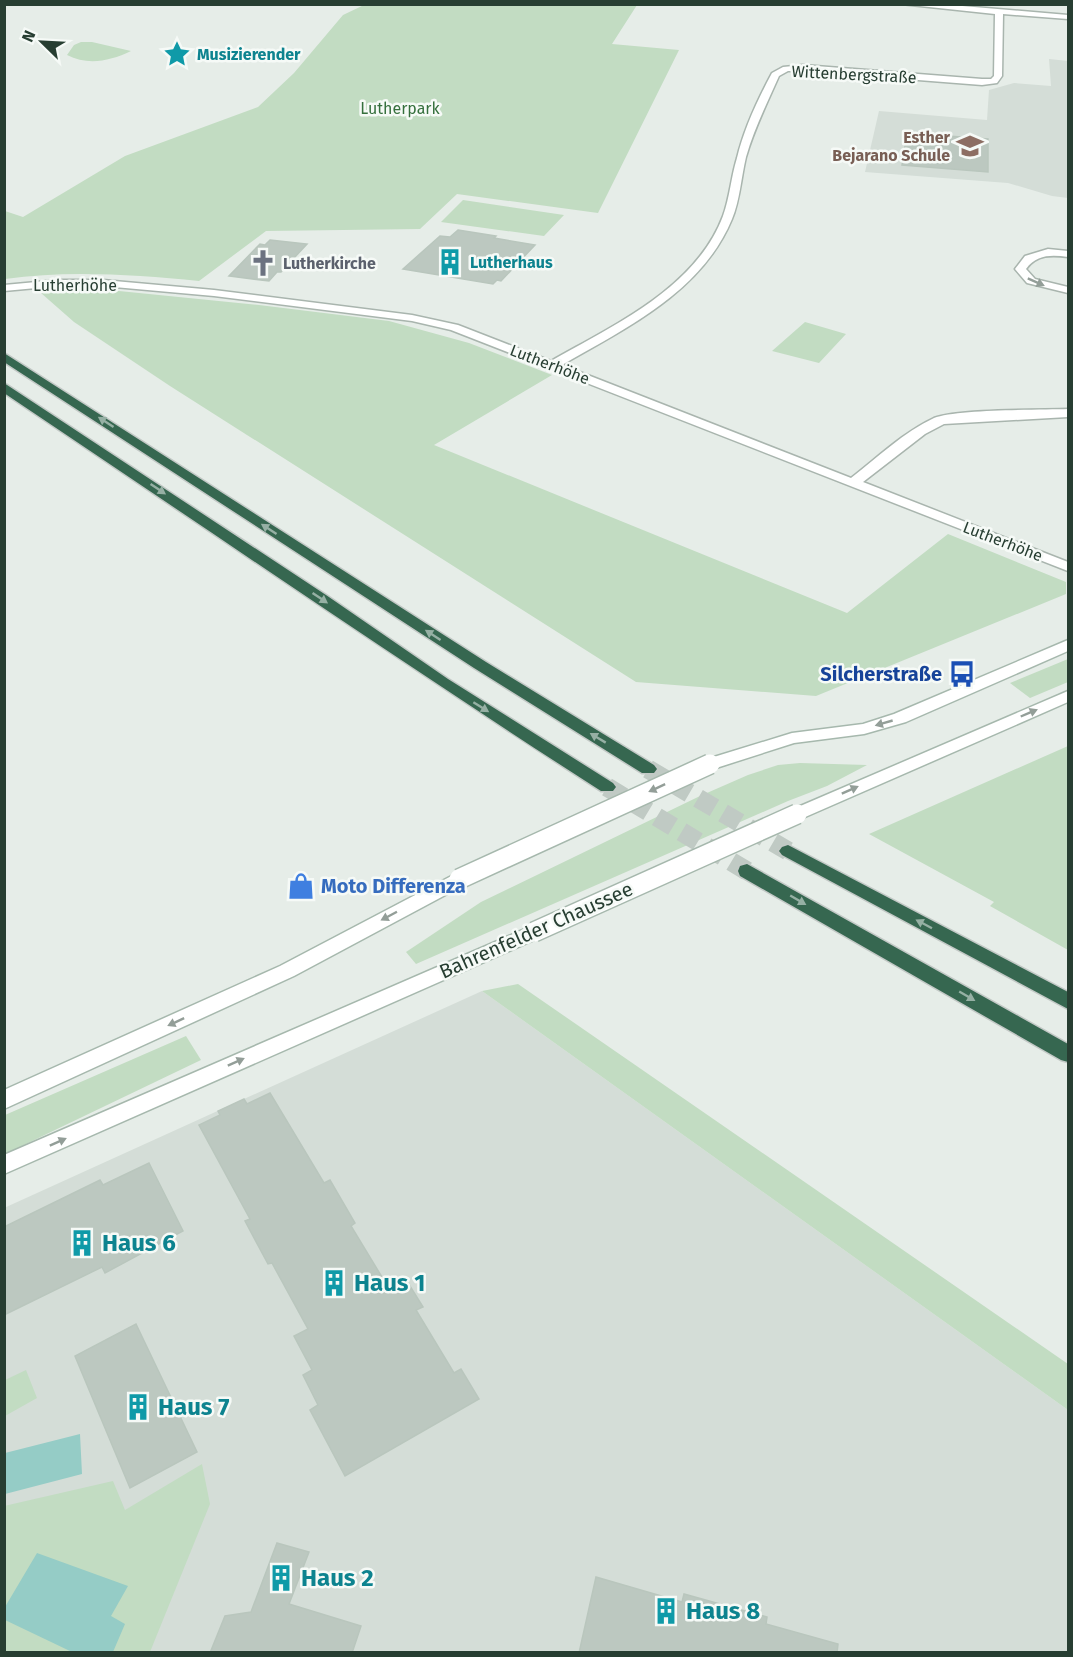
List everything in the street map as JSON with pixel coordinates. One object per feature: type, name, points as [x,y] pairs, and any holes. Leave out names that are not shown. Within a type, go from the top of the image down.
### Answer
[{"type":"highway","points":[[4,356],[480,665],[648,769]]},
{"type":"highway","points":[[4,387],[442,682],[607,787]]},
{"type":"highway","points":[[788,851],[1068,1001]]},
{"type":"highway","points":[[747,871],[1068,1054]]},
{"type":"street","points":[[904,4],[1068,17]]},
{"type":"street","name":"Wittenbergstraße","points":[[553,365],[641,313],[680,284],[712,250],[728,220],[743,153],[775,75],[779,71],[803,68],[982,82],[994,81],[998,76],[999,12]]},
{"type":"street","points":[[1068,254],[1046,252],[1034,255],[1026,259],[1020,269],[1031,281],[1068,290]]},
{"type":"street","name":"Lutherhöhe","points":[[4,288],[58,283],[103,283],[412,318],[454,327],[1068,567]]},
{"type":"street","points":[[853,483],[920,431],[941,420],[1068,413]]},
{"type":"street","points":[[4,1100],[287,971],[459,879],[710,764],[792,738],[864,729],[900,718],[1068,645]]},
{"type":"street","name":"Bahrenfelder Chaussee","points":[[4,1166],[409,985],[1068,696]]},
{"type":"shaded area","name":"Esther Bejarano Schule","points":[[1049,59],[1068,61],[1068,198],[1052,196],[1008,183],[865,172],[879,111],[987,120],[989,90],[1014,83],[1051,86]]},
{"type":"shaded area","points":[[482,991],[1068,1410],[1068,1652],[5,1652],[4,1208]]},
{"type":"green space","name":"Lutherpark","points":[[364,5],[637,5],[612,44],[679,50],[598,213],[457,194],[420,229],[266,231],[199,281],[78,274],[5,279],[5,211],[23,217],[125,156],[258,107],[294,73],[343,15]]},
{"type":"green space","points":[[81,42],[92,42],[131,51],[99,61],[83,60],[67,55],[74,45]]},
{"type":"green space","points":[[463,200],[564,215],[544,236],[441,222]]},
{"type":"green space","points":[[77,289],[259,305],[389,321],[469,343],[552,375],[434,445],[847,613],[948,534],[1066,582],[1066,594],[816,696],[636,682],[170,386],[74,322],[41,293]]},
{"type":"green space","points":[[805,322],[846,334],[819,363],[772,351]]},
{"type":"green space","points":[[1068,659],[1068,682],[1030,698],[1010,683]]},
{"type":"green space","points":[[1068,746],[1068,950],[990,906],[994,902],[869,834]]},
{"type":"green space","points":[[800,763],[867,765],[827,786],[416,964],[406,952],[481,902],[700,796],[778,765]]},
{"type":"green space","points":[[518,984],[1068,1364],[1068,1410],[482,991]]},
{"type":"green space","points":[[186,1036],[201,1060],[5,1154],[5,1115]]},
{"type":"green space","points":[[26,1370],[37,1398],[5,1416],[5,1380]]},
{"type":"green space","points":[[202,1464],[210,1504],[150,1652],[5,1652],[4,1506],[113,1481],[125,1510]]},
{"type":"water","points":[[80,1434],[82,1474],[5,1494],[5,1453]]},
{"type":"water","points":[[37,1553],[128,1586],[111,1616],[125,1624],[113,1652],[72,1652],[5,1620],[5,1607]]},
{"type":"building","points":[[907,133],[988,139],[988,172],[902,165]]},
{"type":"building","name":"Lutherhaus","points":[[458,230],[535,245],[501,281],[497,280],[493,284],[403,269],[440,236],[450,237]]},
{"type":"building","name":"Lutherkirche","points":[[270,240],[307,244],[281,272],[277,272],[269,281],[229,276],[260,244],[265,245]]},
{"type":"building","name":"Haus 1","points":[[270,1093],[324,1183],[330,1180],[355,1223],[351,1226],[388,1287],[405,1278],[423,1307],[416,1310],[454,1373],[461,1369],[479,1399],[345,1476],[310,1410],[318,1405],[303,1375],[312,1370],[294,1336],[308,1329],[272,1263],[268,1264],[245,1221],[250,1219],[199,1125],[220,1115],[218,1111],[244,1099],[247,1104]]},
{"type":"building","name":"Haus 6","points":[[149,1163],[183,1231],[105,1273],[102,1267],[4,1315],[4,1227],[100,1180],[103,1185]]},
{"type":"building","name":"Haus 7","points":[[136,1324],[197,1452],[130,1488],[75,1356]]},
{"type":"building","name":"Haus 2","points":[[277,1543],[309,1552],[289,1604],[361,1626],[352,1653],[210,1653],[225,1616],[251,1612]]},
{"type":"building","name":"Haus 8","points":[[596,1577],[682,1602],[684,1594],[767,1617],[766,1624],[838,1644],[837,1653],[579,1653]]},
{"type":"tunnel","points":[[648,769],[788,851]]},
{"type":"tunnel","points":[[607,787],[747,871]]},
{"type":"place","name":"Musizierender","points":[[177,54]]},
{"type":"place","name":"Esther Bejarano Schule","points":[[970,146]]},
{"type":"place","name":"Lutherhaus","points":[[450,262]]},
{"type":"place","name":"Lutherkirche","points":[[263,263]]},
{"type":"place","name":"Silcherstraße","points":[[962,674]]},
{"type":"place","name":"Moto Differenza","points":[[301,886]]},
{"type":"place","name":"Haus 6","points":[[82,1243]]},
{"type":"place","name":"Haus 1","points":[[334,1283]]},
{"type":"place","name":"Haus 7","points":[[138,1407]]},
{"type":"place","name":"Haus 2","points":[[281,1578]]},
{"type":"place","name":"Haus 8","points":[[666,1611]]}]
